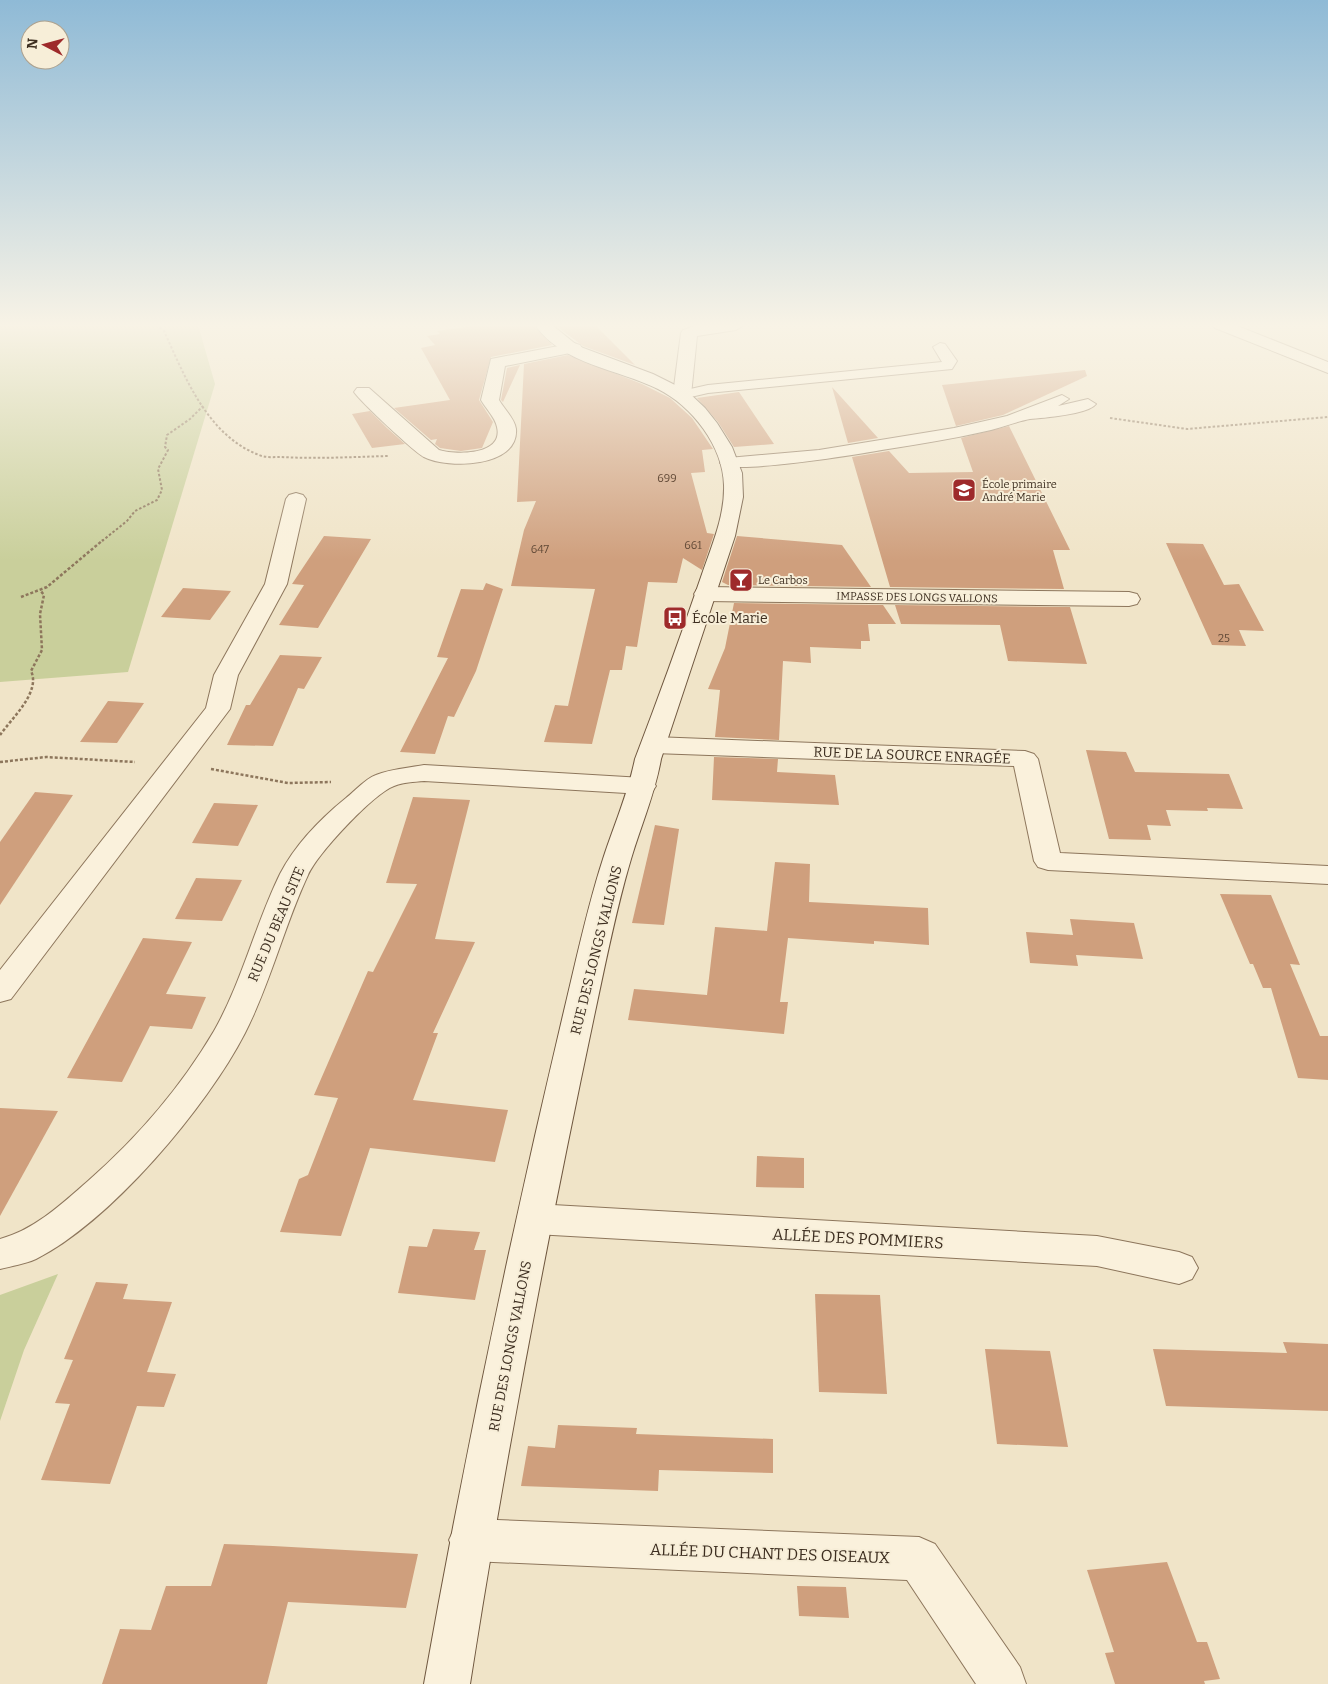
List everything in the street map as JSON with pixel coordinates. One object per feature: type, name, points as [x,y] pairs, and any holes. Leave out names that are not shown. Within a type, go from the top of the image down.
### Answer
[{"type":"street","points":[[376,404],[431,454],[459,459],[478,458],[504,443],[507,430],[492,404]]},
{"type":"street","name":"RUE DES LONGS VALLONS","points":[[447,1684],[471,1540],[535,1219],[580,1010],[617,860],[724,539],[734,498],[734,482],[728,463],[709,424],[692,404]]},
{"type":"street","points":[[0,991],[176,766],[218,709],[226,675],[276,584],[296,499]]},
{"type":"street","name":"IMPASSE DES LONGS VALLONS","points":[[705,594],[1129,599]]},
{"type":"street","name":"RUE DE LA SOURCE ENRAGÉE","points":[[654,745],[1025,760],[1048,861],[1328,875]]},
{"type":"street","name":"RUE DU BEAU SITE","points":[[0,1254],[23,1248],[69,1219],[111,1182],[160,1130],[197,1083],[229,1033],[258,967],[294,874],[311,847],[345,812],[383,781],[424,773],[642,786]]},
{"type":"street","name":"ALLÉE DES POMMIERS","points":[[535,1219],[1097,1251],[1179,1268]]},
{"type":"street","name":"ALLÉE DU CHANT DES OISEAUX","points":[[471,1540],[919,1559],[1003,1684]]},
{"type":"lane","points":[[728,463],[761,462],[848,451],[998,425],[1065,404],[1088,404]]},
{"type":"path","points":[[1065,404],[1093,415],[1187,429],[1328,417]]},
{"type":"path","points":[[21,597],[40,590],[78,563],[111,532],[127,521],[135,511],[157,500],[162,490],[156,475],[157,468],[168,450],[165,446],[167,434],[190,419],[203,406],[209,416],[234,442],[260,455],[304,460],[431,454]]},
{"type":"path","points":[[0,735],[33,689],[35,679],[31,671],[42,650],[43,640],[40,614],[44,595],[40,590]]},
{"type":"path","points":[[0,762],[8,759],[29,758],[196,766],[288,783],[323,783],[360,778],[383,781]]},
{"type":"green space","points":[[0,404],[209,404],[128,672],[0,682]]},
{"type":"green space","points":[[58,1274],[24,1350],[0,1421],[0,1295]]},
{"type":"building","points":[[425,404],[481,404],[493,422],[482,448],[461,451],[440,448],[435,444],[437,439],[431,440],[394,408]]},
{"type":"building","points":[[522,404],[676,404],[692,418],[713,449],[702,450],[705,472],[691,473],[707,533],[714,534],[702,570],[683,558],[677,583],[648,582],[637,647],[626,646],[622,670],[610,670],[592,744],[544,742],[555,705],[568,706],[595,589],[511,586],[524,530],[536,501],[517,502]]},
{"type":"building","points":[[702,404],[747,404],[774,444],[734,447],[718,422]]},
{"type":"building","points":[[837,404],[847,404],[878,438],[848,443]]},
{"type":"building","points":[[948,404],[1028,404],[1003,415],[956,426]]},
{"type":"building","points":[[370,411],[405,444],[372,448],[352,414]]},
{"type":"building","points":[[1009,426],[1070,550],[1053,550],[1064,589],[890,587],[852,457],[889,451],[909,473],[973,472],[961,438]]},
{"type":"building","points":[[324,536],[371,539],[318,628],[279,625],[304,585],[292,584]]},
{"type":"building","points":[[737,536],[842,545],[871,587],[728,585],[722,582]]},
{"type":"building","points":[[1166,543],[1203,544],[1224,585],[1239,584],[1264,631],[1239,630],[1246,646],[1212,645]]},
{"type":"building","points":[[486,583],[503,589],[476,671],[454,717],[448,716],[435,754],[400,752],[448,658],[437,657],[461,589],[483,590]]},
{"type":"building","points":[[183,588],[231,591],[210,620],[161,617]]},
{"type":"building","points":[[734,603],[883,605],[896,624],[868,624],[870,641],[861,641],[861,649],[810,647],[811,663],[783,661],[779,740],[715,737],[720,690],[708,689],[725,648]]},
{"type":"building","points":[[895,605],[1070,607],[1087,664],[1008,661],[1000,625],[901,624]]},
{"type":"building","points":[[280,655],[322,657],[304,689],[298,688],[273,746],[227,745],[246,705],[250,705]]},
{"type":"building","points":[[108,701],[144,703],[117,743],[80,742]]},
{"type":"building","points":[[1086,750],[1126,752],[1135,772],[1229,774],[1243,809],[1207,808],[1208,811],[1166,810],[1171,826],[1147,825],[1151,840],[1109,839]]},
{"type":"building","points":[[714,757],[778,759],[777,772],[835,775],[839,805],[712,800]]},
{"type":"building","points":[[35,792],[73,795],[0,905],[0,842]]},
{"type":"building","points":[[413,797],[470,800],[435,939],[475,942],[433,1033],[438,1033],[413,1100],[508,1110],[495,1162],[370,1148],[341,1236],[280,1232],[299,1179],[308,1175],[338,1098],[314,1095],[368,971],[373,972],[417,884],[386,883]]},
{"type":"building","points":[[214,803],[258,805],[238,846],[192,843]]},
{"type":"building","points":[[655,825],[679,829],[664,925],[632,923]]},
{"type":"building","points":[[775,862],[810,864],[809,902],[928,908],[929,945],[874,941],[874,944],[788,938],[780,1002],[788,1002],[784,1034],[628,1020],[634,989],[707,995],[715,927],[767,931]]},
{"type":"building","points":[[196,878],[242,880],[222,921],[175,919]]},
{"type":"building","points":[[1220,894],[1271,895],[1300,965],[1290,964],[1320,1036],[1328,1036],[1328,1080],[1298,1078],[1271,988],[1263,988],[1253,964],[1250,964]]},
{"type":"building","points":[[1070,919],[1134,923],[1143,959],[1076,955],[1078,966],[1030,963],[1026,932],[1073,935]]},
{"type":"building","points":[[143,938],[192,942],[166,994],[206,997],[192,1029],[150,1026],[122,1082],[67,1078]]},
{"type":"building","points":[[0,1108],[58,1111],[0,1216]]},
{"type":"building","points":[[757,1156],[804,1158],[804,1188],[756,1187]]},
{"type":"building","points":[[433,1229],[480,1232],[474,1250],[486,1250],[475,1300],[398,1293],[409,1246],[427,1247]]},
{"type":"building","points":[[96,1282],[128,1284],[123,1299],[172,1302],[147,1372],[176,1374],[164,1407],[137,1406],[110,1484],[41,1480],[70,1404],[55,1403],[73,1360],[64,1359]]},
{"type":"building","points":[[815,1294],[880,1295],[887,1394],[819,1392]]},
{"type":"building","points":[[1283,1342],[1328,1344],[1328,1411],[1166,1406],[1153,1349],[1287,1353]]},
{"type":"building","points":[[985,1349],[1050,1351],[1068,1447],[997,1444]]},
{"type":"building","points":[[558,1425],[637,1428],[636,1434],[773,1439],[773,1473],[659,1470],[658,1491],[521,1486],[528,1446],[555,1448]]},
{"type":"building","points":[[224,1544],[418,1554],[406,1608],[288,1602],[267,1684],[102,1684],[120,1629],[151,1630],[166,1586],[211,1586]]},
{"type":"building","points":[[1167,1562],[1197,1642],[1207,1642],[1220,1679],[1204,1681],[1205,1684],[1115,1684],[1105,1653],[1114,1652],[1087,1570]]},
{"type":"building","points":[[797,1586],[846,1587],[849,1618],[799,1616]]},
{"type":"place","name":"École primaire André Marie","points":[[964,490]]},
{"type":"place","name":"Le Carbos","points":[[741,580]]},
{"type":"place","name":"École Marie","points":[[675,618]]}]
